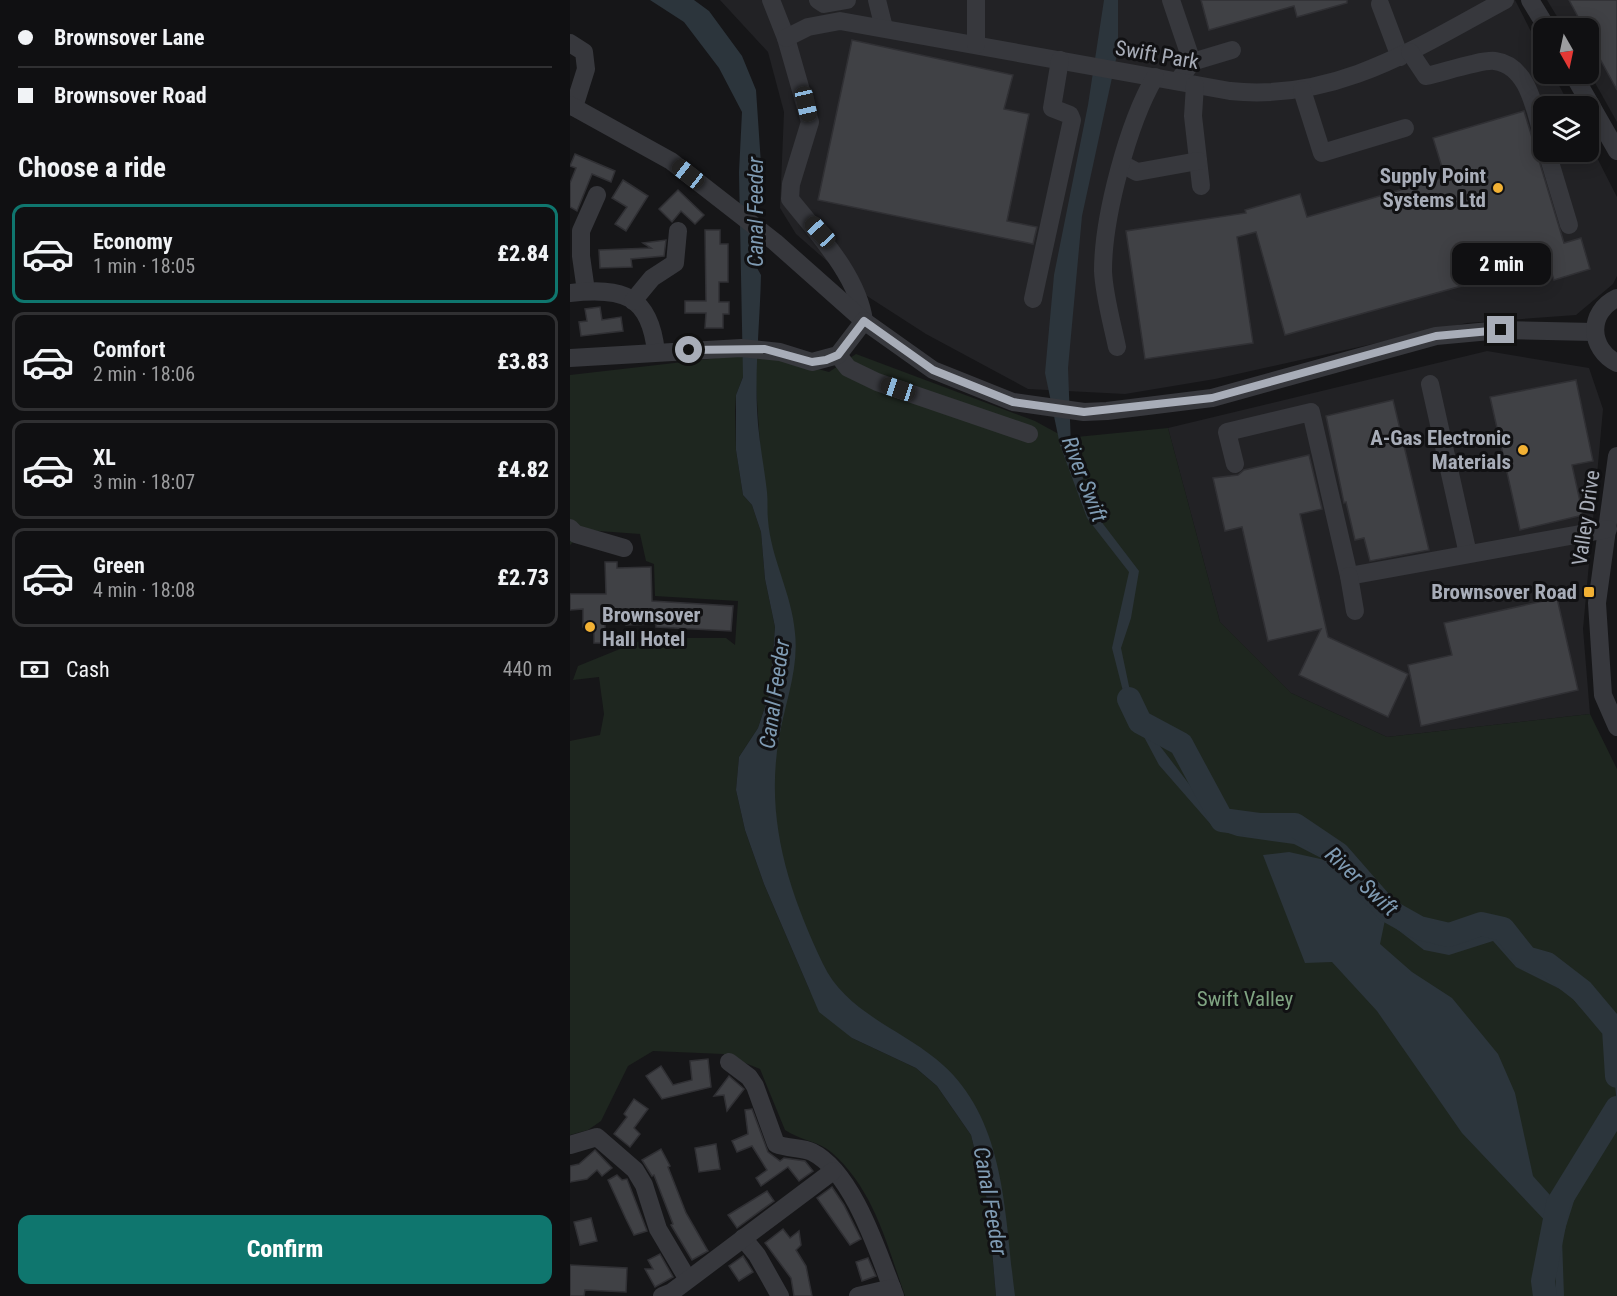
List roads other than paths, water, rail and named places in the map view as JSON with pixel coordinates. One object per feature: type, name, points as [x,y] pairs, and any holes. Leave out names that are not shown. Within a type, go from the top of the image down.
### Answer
[{"type":"street","points":[[570,358],[741,348],[765,349],[812,362],[838,355],[864,321],[863,309],[832,249],[790,199],[791,184],[810,122],[786,38],[771,0]]},
{"type":"street","points":[[818,0],[824,4],[847,0]]},
{"type":"street","points":[[877,0],[884,28]]},
{"type":"street","points":[[976,0],[976,45]]},
{"type":"street","points":[[1171,0],[1192,62],[1186,83],[1193,116],[1201,186]]},
{"type":"street","name":"Swift Park","points":[[786,38],[808,27],[840,21],[1186,83],[1264,94],[1302,90],[1348,78],[1405,54],[1504,0]]},
{"type":"street","points":[[1530,0],[1541,18]]},
{"type":"street","points":[[1380,4],[1405,54],[1426,76],[1494,61],[1518,71],[1533,106]]},
{"type":"street","points":[[570,43],[584,52],[586,69],[572,106],[671,160],[774,242],[864,321],[933,370],[1027,405],[1084,412],[1212,398],[1436,336],[1501,330],[1594,332]]},
{"type":"street","points":[[1192,62],[1232,50]]},
{"type":"street","points":[[1033,298],[1072,120],[1070,115],[1052,108],[1060,60]]},
{"type":"street","points":[[1117,347],[1103,272],[1106,232],[1122,164],[1140,103],[1153,77]]},
{"type":"street","points":[[1579,84],[1617,151]]},
{"type":"street","points":[[1302,90],[1322,153],[1405,128]]},
{"type":"street","points":[[1122,164],[1137,172],[1198,161]]},
{"type":"street","points":[[1550,162],[1569,225]]},
{"type":"street","points":[[597,195],[581,231],[584,270],[578,292],[619,294],[633,301],[650,318],[656,352]]},
{"type":"street","points":[[633,301],[652,278],[675,263],[678,231]]},
{"type":"street","points":[[1617,298],[1601,310],[1594,332],[1601,352],[1617,363]]},
{"type":"street","points":[[838,355],[848,368],[877,382],[1029,434]]},
{"type":"street","points":[[1430,384],[1468,554]]},
{"type":"street","points":[[1235,464],[1227,432],[1311,412],[1355,611]]},
{"type":"street","name":"Valley Drive","points":[[1617,456],[1597,603],[1603,695],[1617,727]]},
{"type":"street","points":[[570,528],[576,534],[624,548]]},
{"type":"street","points":[[1349,576],[1365,575],[1608,529]]},
{"type":"street","points":[[729,1062],[749,1077],[755,1086],[776,1144],[793,1150],[811,1152],[832,1171],[865,1218],[894,1292],[858,1296]]},
{"type":"street","points":[[570,1145],[597,1137],[635,1170],[644,1185],[658,1229],[687,1278]]},
{"type":"street","points":[[662,1296],[672,1292],[687,1278],[832,1171]]},
{"type":"street","points":[[743,1238],[758,1256],[780,1296]]},
{"type":"water","name":"Canal Feeder","points":[[650,0],[694,0],[709,11],[742,56],[756,90],[763,194],[755,210],[757,268],[761,275],[757,376],[758,419],[770,534],[790,604],[796,646],[775,768],[778,826],[790,881],[810,936],[833,980],[858,1007],[936,1059],[959,1082],[977,1109],[989,1137],[998,1168],[1015,1296],[996,1296],[988,1204],[971,1135],[937,1086],[916,1068],[852,1038],[819,1012],[764,884],[745,830],[736,790],[739,757],[758,728],[770,692],[775,627],[765,579],[761,532],[752,505],[743,495],[736,450],[736,395],[743,377],[739,172],[742,112],[719,68],[684,22]]},
{"type":"water","points":[[1104,0],[1118,0],[1118,50],[1082,216],[1068,368],[1071,446],[1097,516],[1139,571],[1131,618],[1121,648],[1130,691],[1147,729],[1215,818],[1287,831],[1309,839],[1339,862],[1373,899],[1378,897],[1387,910],[1387,915],[1416,936],[1433,943],[1451,944],[1497,934],[1522,959],[1544,966],[1589,1003],[1601,1009],[1617,1039],[1617,1105],[1611,1042],[1597,1015],[1580,1007],[1568,993],[1516,967],[1493,941],[1449,955],[1424,950],[1385,920],[1380,944],[1412,972],[1452,998],[1498,1054],[1515,1093],[1533,1176],[1558,1204],[1552,1228],[1462,1133],[1377,1011],[1332,962],[1305,963],[1263,855],[1289,852],[1325,860],[1294,844],[1237,836],[1214,828],[1159,765],[1126,703],[1112,648],[1129,572],[1087,518],[1060,445],[1045,373],[1054,275],[1088,105]]},
{"type":"water","points":[[1617,1105],[1617,1119],[1579,1185],[1562,1239],[1564,1296],[1556,1296],[1555,1239],[1574,1183]]},
{"type":"waterway","name":"River Swift","points":[[1129,699],[1140,722],[1181,744],[1222,820],[1259,825],[1295,825],[1338,854],[1387,910],[1419,928],[1449,935],[1481,924],[1503,929],[1526,958],[1547,964],[1582,991],[1614,1029],[1617,1076]]},
{"type":"waterway","name":"River Swift","points":[[1545,1296],[1543,1281],[1558,1204],[1617,1108]]},
{"type":"place","name":"Supply Point Systems Ltd","points":[[1498,188]]},
{"type":"place","name":"A-Gas Electronic Materials","points":[[1523,450]]},
{"type":"place","name":"Brownsover Road","points":[[1589,592]]},
{"type":"place","name":"Brownsover Hall Hotel","points":[[590,627]]},
{"type":"park label","name":"Swift Valley","points":[[1245,999]]}]
